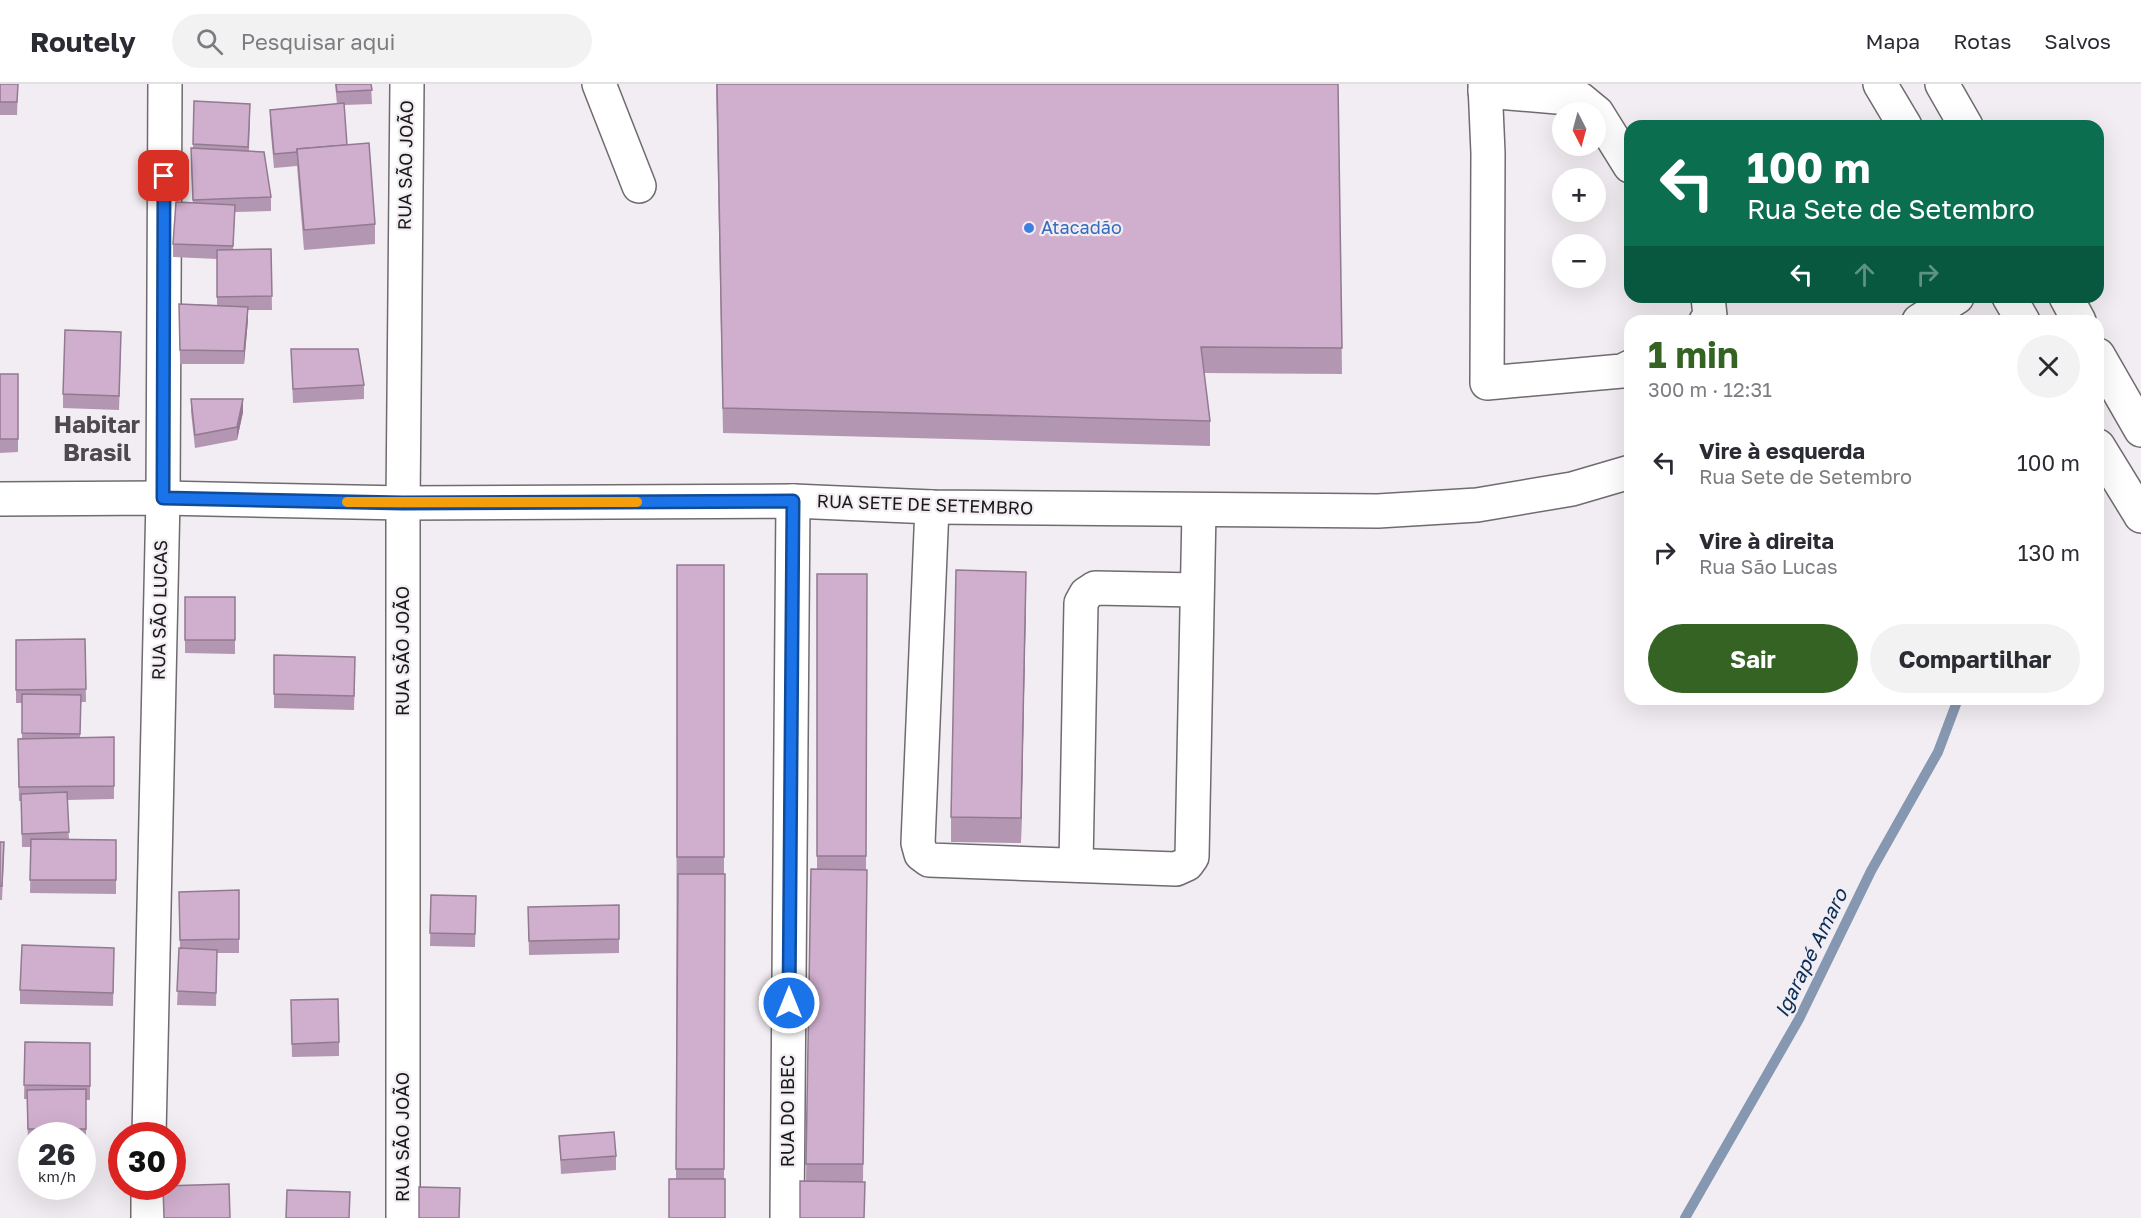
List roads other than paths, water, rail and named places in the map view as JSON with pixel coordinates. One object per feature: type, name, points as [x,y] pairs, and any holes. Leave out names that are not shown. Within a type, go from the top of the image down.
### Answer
[{"type":"street","name":"RUA SÃO LUCAS","points":[[149,1122],[163,498],[165,84]]},
{"type":"street","name":"RUA SÃO JOÃO","points":[[403,1218],[403,503],[407,84]]},
{"type":"street","points":[[599,84],[639,186]]},
{"type":"street","points":[[1880,84],[1901,120]]},
{"type":"street","points":[[1942,84],[1963,120]]},
{"type":"street","points":[[1624,156],[1598,113],[1580,99],[1485,87],[1488,153],[1487,383],[1624,370]]},
{"type":"street","points":[[1928,315],[1948,303]]},
{"type":"street","points":[[2104,365],[2141,430]]},
{"type":"street","points":[[2104,456],[2141,516]]},
{"type":"street","name":"RUA SETE DE SETEMBRO","points":[[0,499],[163,498],[403,503],[793,501],[932,507],[1378,511],[1477,505],[1572,489],[1624,474]]},
{"type":"street","name":"RUA DO IBEC","points":[[787,1218],[793,501]]},
{"type":"street","points":[[932,507],[918,843],[921,854],[929,860],[1176,869],[1187,864],[1192,857],[1199,511]]},
{"type":"street","points":[[1076,865],[1081,603],[1086,594],[1095,588],[1196,590]]},
{"type":"street","points":[[148,1200],[148,1218]]},
{"type":"waterway","name":"Igarapé Amaro","points":[[1685,1218],[1799,1019],[1871,871],[1938,752],[1956,705]]},
{"type":"place","name":"Atacadão","points":[[1029,228]]},
{"type":"district","name":"Habitar Brasil","points":[[97,439]]}]
